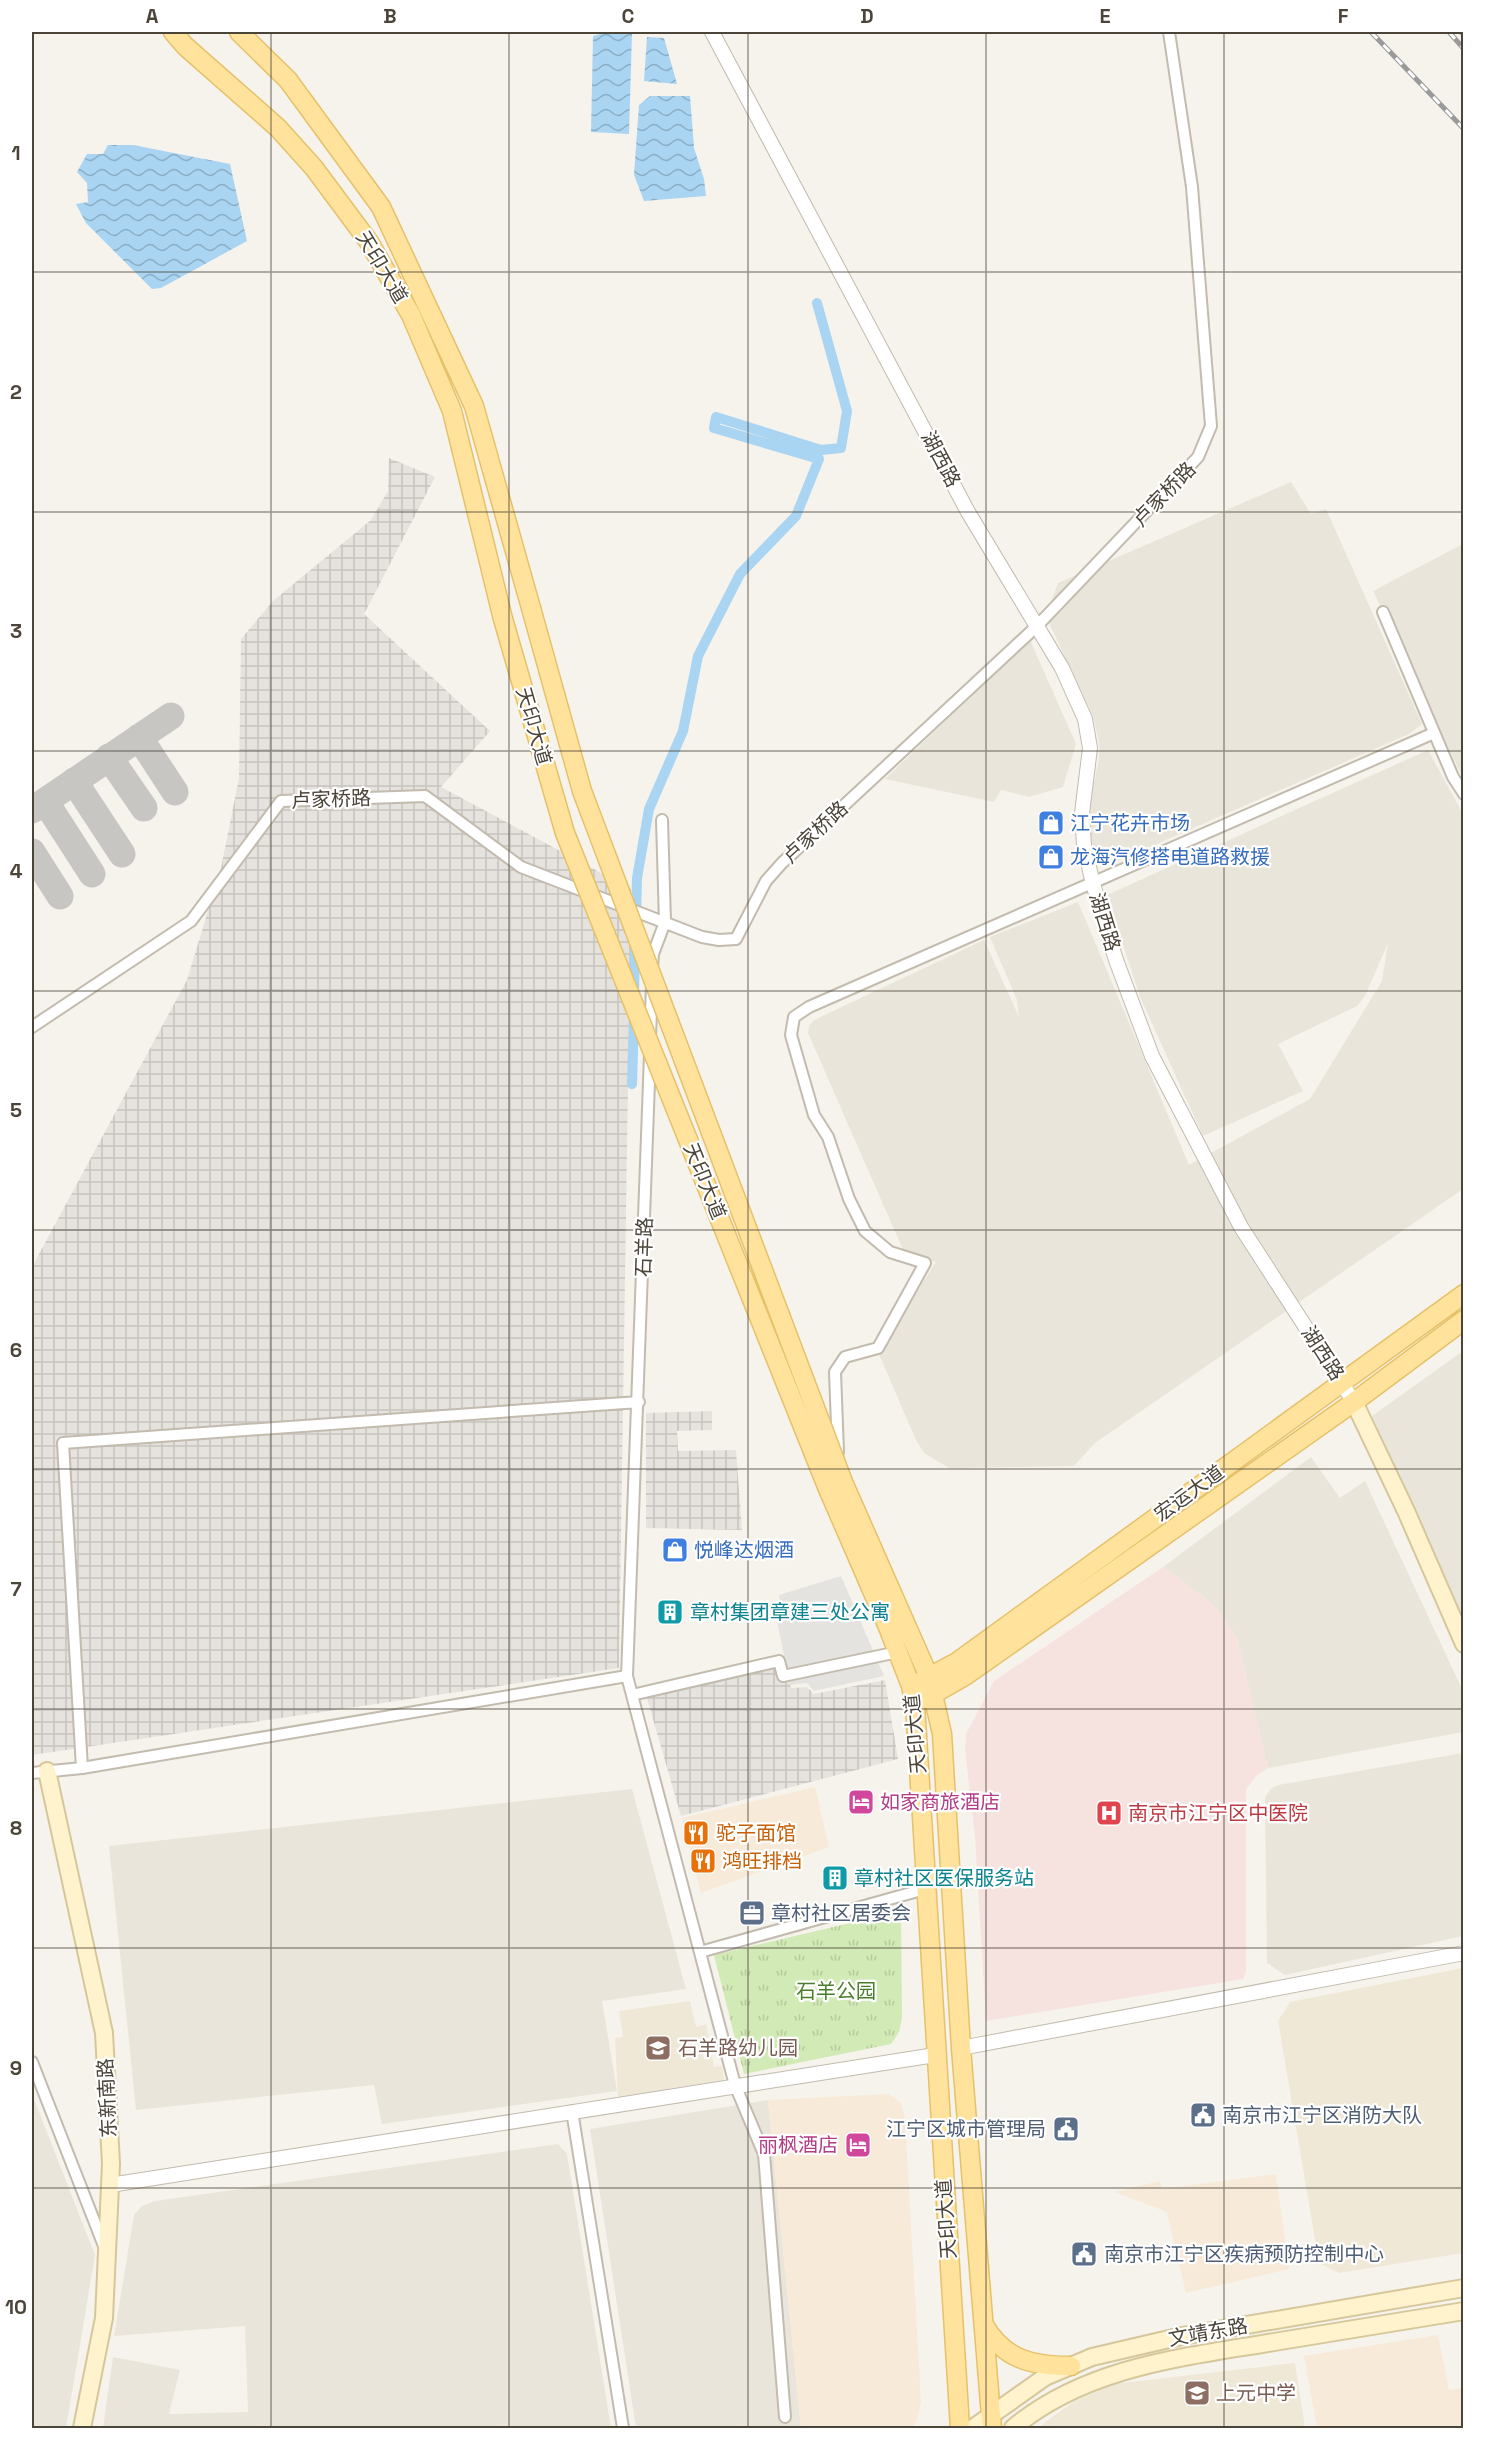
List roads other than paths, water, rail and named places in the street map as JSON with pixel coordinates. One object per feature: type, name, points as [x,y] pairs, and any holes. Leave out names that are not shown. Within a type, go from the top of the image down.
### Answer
[{"type":"main road","name":"天印大道","points":[[172,32],[278,128],[314,168],[369,242],[411,315],[452,411],[503,619],[565,833],[836,1486],[929,1677],[935,1695],[942,1734],[961,2048],[991,2421]]},
{"type":"main road","name":"天印大道","points":[[238,32],[288,80],[381,207],[474,406],[582,791],[913,1695],[960,2428]]},
{"type":"main road","name":"宏运大道","points":[[913,1695],[929,1677],[957,1662],[1464,1294]]},
{"type":"main road","name":"宏运大道","points":[[913,1695],[935,1695],[965,1676],[1354,1402],[1464,1320]]},
{"type":"main road","name":"湖西路","points":[[1354,1402],[1406,1512],[1464,1644]]},
{"type":"main road","name":"东新南路","points":[[39,1772],[104,2033],[110,2186],[104,2318],[82,2428]]},
{"type":"main road","name":"文靖东路","points":[[973,2428],[991,2421],[1045,2377],[1127,2348],[1182,2336],[1464,2288]]},
{"type":"main road","name":"文靖东路","points":[[1013,2428],[1053,2401],[1086,2385],[1161,2361],[1464,2311]]},
{"type":"main road","points":[[984,2325],[991,2338],[1006,2352],[1023,2361],[1047,2366],[1071,2366]]},
{"type":"street","name":"湖西路","points":[[712,32],[968,512],[1062,668],[1085,719],[1090,748],[1082,813],[1084,845],[1093,884],[1116,960],[1152,1056],[1241,1227],[1354,1402]]},
{"type":"street","name":"卢家桥路","points":[[32,1027],[191,921],[281,801],[425,796],[521,867],[702,937],[736,939],[766,881],[782,863],[1038,625],[1198,457],[1211,426],[1192,187],[1169,32]]},
{"type":"street","points":[[1383,612],[1434,733],[1464,794]]},
{"type":"street","points":[[836,1486],[835,1372],[845,1357],[878,1348],[925,1263],[890,1252],[865,1231],[849,1199],[828,1137],[814,1115],[791,1035],[794,1017],[809,1007],[1434,733]]},
{"type":"street","name":"石羊路","points":[[662,820],[666,922],[653,954],[639,1402],[627,1676],[735,2085],[764,2154],[785,2417]]},
{"type":"street","points":[[82,1768],[63,1443],[639,1402]]},
{"type":"street","points":[[632,1695],[779,1661],[783,1676],[898,1652]]},
{"type":"street","points":[[39,1772],[82,1768],[627,1676]]},
{"type":"street","points":[[700,1952],[925,1889]]},
{"type":"street","points":[[961,2048],[1464,1953]]},
{"type":"street","points":[[110,2186],[935,2055]]},
{"type":"street","points":[[32,2062],[107,2253]]},
{"type":"street","points":[[572,2111],[623,2428]]},
{"type":"water","points":[[607,32],[632,33],[629,134],[591,132],[593,36]]},
{"type":"water","points":[[647,37],[664,38],[677,84],[644,81]]},
{"type":"water","points":[[650,96],[690,96],[694,148],[704,179],[706,196],[644,201],[634,175],[639,105]]},
{"type":"water","points":[[108,145],[133,145],[230,164],[247,241],[161,288],[152,289],[86,223],[76,204],[88,202],[87,183],[77,172],[87,154],[103,154]]},
{"type":"waterway","points":[[636,919],[637,878],[649,809],[683,731],[698,656],[740,574],[796,516],[819,459],[714,428],[716,417],[821,450],[841,448],[847,411],[817,303]]},
{"type":"waterway","points":[[634,997],[635,944]]},
{"type":"waterway","points":[[632,1084],[634,1016]]},
{"type":"railway","points":[[1371,32],[1464,129]]},
{"type":"railway","points":[[1449,32],[1464,49]]},
{"type":"railway","points":[[1461,32],[1464,35]]},
{"type":"place","name":"江宁花卉市场","points":[[1051,823]]},
{"type":"place","name":"龙海汽修搭电道路救援","points":[[1051,857]]},
{"type":"place","name":"悦峰达烟酒","points":[[675,1550]]},
{"type":"place","name":"章村集团章建三处公寓","points":[[670,1612]]},
{"type":"place","name":"如家商旅酒店","points":[[861,1802]]},
{"type":"place","name":"南京市江宁区中医院","points":[[1109,1813]]},
{"type":"place","name":"驼子面馆","points":[[696,1833]]},
{"type":"place","name":"鸿旺排档","points":[[703,1861]]},
{"type":"place","name":"章村社区医保服务站","points":[[835,1878]]},
{"type":"place","name":"章村社区居委会","points":[[752,1913]]},
{"type":"place","name":"石羊路幼儿园","points":[[658,2048]]},
{"type":"place","name":"南京市江宁区消防大队","points":[[1203,2115]]},
{"type":"place","name":"江宁区城市管理局","points":[[1066,2129]]},
{"type":"place","name":"丽枫酒店","points":[[858,2145]]},
{"type":"place","name":"南京市江宁区疾病预防控制中心","points":[[1084,2254]]},
{"type":"place","name":"上元中学","points":[[1197,2393]]},
{"type":"park label","name":"石羊公园","points":[[836,1991]]}]
